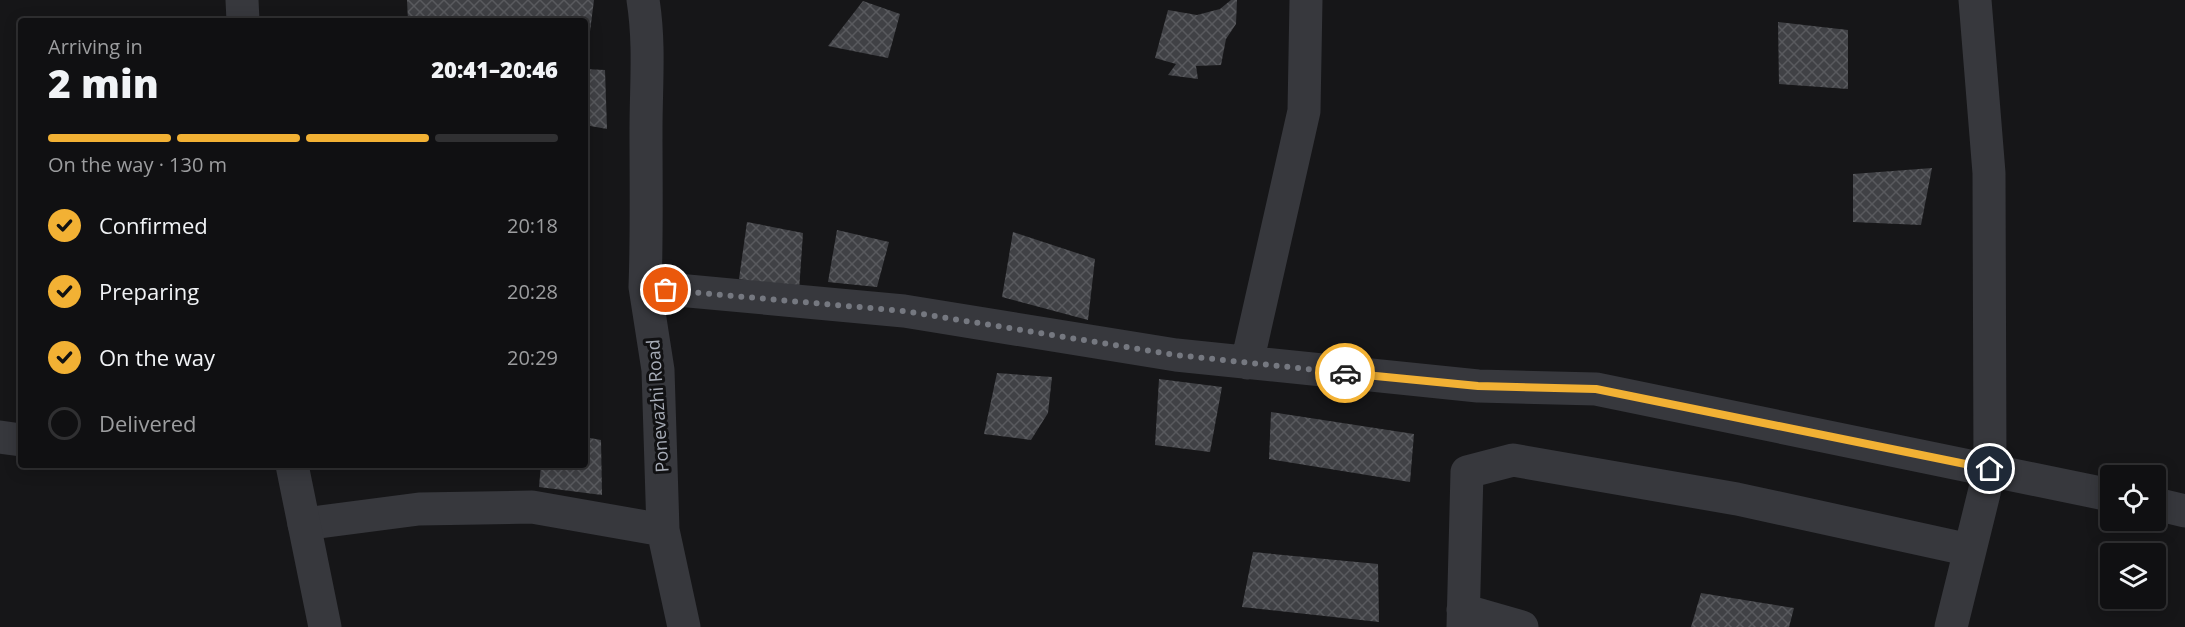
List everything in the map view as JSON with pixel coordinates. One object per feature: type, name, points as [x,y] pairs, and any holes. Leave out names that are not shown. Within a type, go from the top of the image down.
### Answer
[{"type":"street","points":[[242,0],[243,18]]},
{"type":"street","name":"Ponevazhi Road","points":[[643,0],[648,35],[646,130],[648,210],[645,287],[658,370],[663,530],[684,627]]},
{"type":"street","points":[[1247,363],[1304,111],[1306,0]]},
{"type":"street","points":[[1951,627],[1990,469],[1989,173],[1975,0]]},
{"type":"street","points":[[645,287],[904,311],[1176,355],[1247,363],[1478,386],[1596,389],[2100,493]]},
{"type":"street","points":[[0,436],[18,439]]},
{"type":"street","points":[[1522,627],[1463,618],[1467,472],[1513,460],[1737,499],[1970,550]]},
{"type":"street","points":[[293,468],[325,627]]},
{"type":"street","points":[[2166,506],[2185,510]]},
{"type":"street","points":[[304,524],[419,509],[532,507],[663,530]]},
{"type":"building","points":[[407,0],[594,0],[588,47],[588,18],[408,18]]},
{"type":"building","points":[[1231,0],[1237,0],[1236,24],[1226,39],[1221,65],[1196,66],[1198,79],[1168,75],[1176,64],[1155,58],[1168,10],[1197,15],[1220,9]]},
{"type":"building","points":[[863,1],[900,14],[888,58],[828,46]]},
{"type":"building","points":[[1778,22],[1848,30],[1848,89],[1779,84]]},
{"type":"building","points":[[588,69],[605,70],[607,129],[588,126]]},
{"type":"building","points":[[1932,168],[1921,225],[1853,222],[1853,174]]},
{"type":"building","points":[[747,222],[803,233],[799,291],[739,279]]},
{"type":"building","points":[[837,230],[889,242],[877,287],[828,282]]},
{"type":"building","points":[[1013,232],[1095,259],[1088,320],[1002,297]]},
{"type":"building","points":[[997,373],[1052,377],[1048,413],[1031,440],[984,434]]},
{"type":"building","points":[[1159,379],[1222,387],[1210,452],[1155,445]]},
{"type":"building","points":[[1271,412],[1414,434],[1410,482],[1269,459]]},
{"type":"building","points":[[588,438],[601,440],[602,495],[539,487],[541,468],[588,468]]},
{"type":"building","points":[[1253,552],[1378,564],[1379,622],[1242,607]]},
{"type":"building","points":[[1701,593],[1794,608],[1789,627],[1691,627]]},
{"type":"way so far","points":[[666,290],[904,311],[1176,355],[1345,373]]},
{"type":"route","points":[[1345,373],[1478,386],[1596,389],[1990,469]]}]
